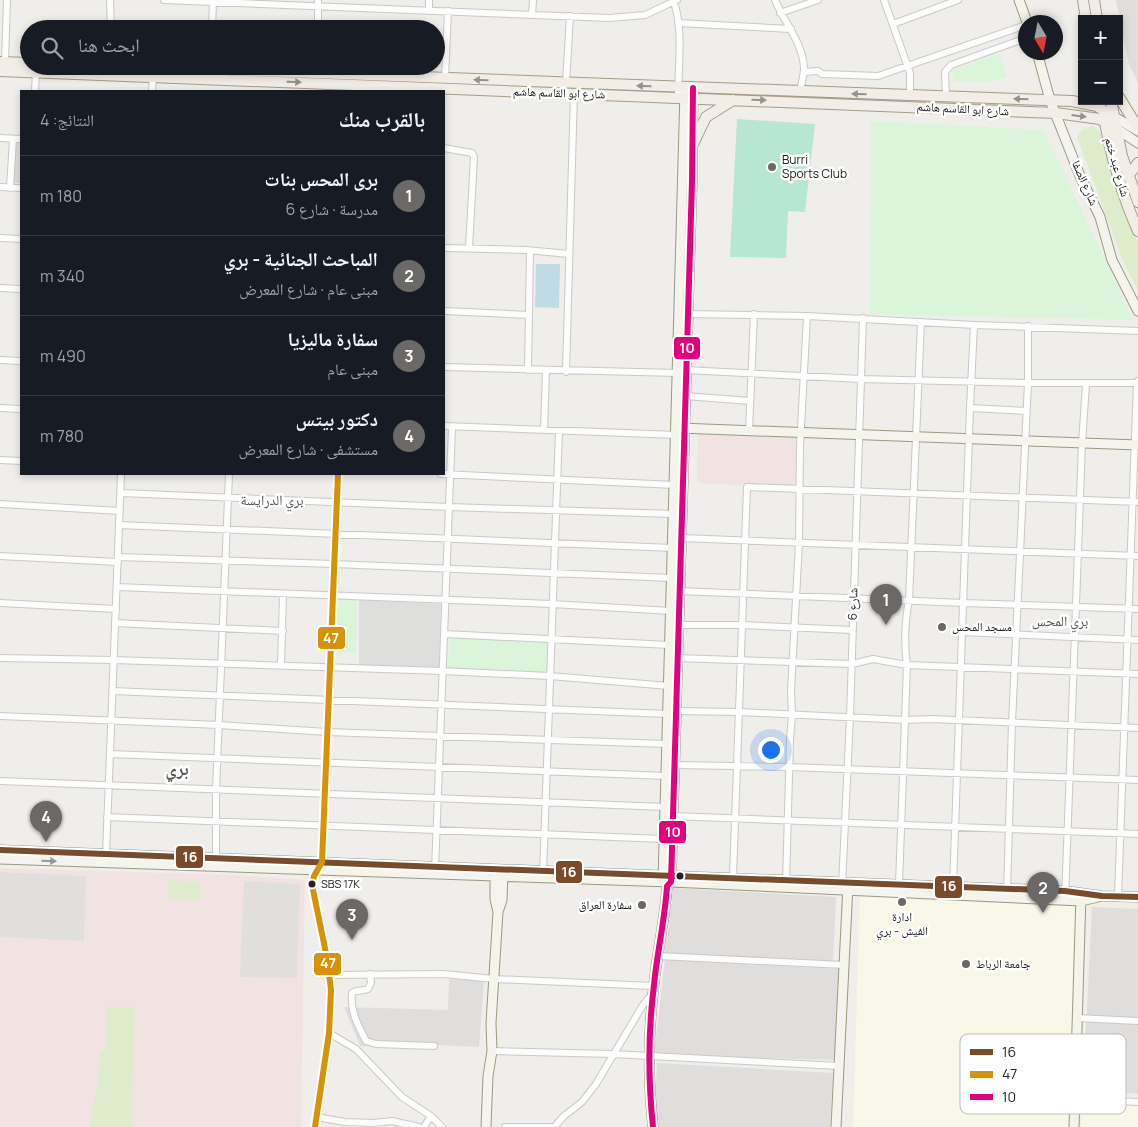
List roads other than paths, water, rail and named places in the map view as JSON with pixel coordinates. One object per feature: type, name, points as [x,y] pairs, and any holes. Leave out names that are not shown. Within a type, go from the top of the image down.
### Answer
[{"type":"main road","points":[[1019,0],[1023,15]]},
{"type":"main road","points":[[1083,0],[1085,15]]},
{"type":"main road","points":[[1094,0],[1096,15]]},
{"type":"main road","name":"شارع الصفا","points":[[1039,60],[1050,100],[1080,176],[1100,216],[1112,260],[1138,311]]},
{"type":"main road","points":[[2,65],[20,64]]},
{"type":"main road","name":"شارع ابو القاسم هاشم","points":[[2,65],[20,69]]},
{"type":"main road","name":"شارع ابو القاسم هاشم","points":[[124,75],[260,86],[574,93],[800,92],[1050,100],[1102,106]]},
{"type":"main road","name":"شارع ابو القاسم هاشم","points":[[397,75],[566,83],[685,93],[734,100],[1056,113],[1100,119],[1109,118]]},
{"type":"main road","points":[[653,1127],[650,1098],[650,1057],[653,990],[673,816],[674,764],[669,686],[671,611],[675,485],[685,396],[682,372],[687,314],[693,144],[685,93]]},
{"type":"main road","points":[[667,880],[664,839],[667,744],[677,658],[679,591],[685,93]]},
{"type":"main road","points":[[693,144],[706,117],[734,100]]},
{"type":"main road","points":[[1123,104],[1138,129]]},
{"type":"main road","points":[[1111,105],[1109,118],[1138,129]]},
{"type":"main road","name":"شارع عبد ختم","points":[[1102,106],[1115,127],[1128,176],[1138,202]]},
{"type":"main road","name":"شارع عبد ختم","points":[[1109,118],[1110,150],[1118,178],[1138,231]]},
{"type":"main road","points":[[1115,127],[1138,142]]},
{"type":"main road","points":[[1128,176],[1138,163]]},
{"type":"main road","points":[[680,431],[749,430],[1136,445]]},
{"type":"main road","points":[[0,850],[84,858],[106,854],[316,870],[435,870]]},
{"type":"main road","points":[[0,859],[84,858],[322,862],[499,873],[1065,896],[1138,897]]},
{"type":"main road","points":[[488,1076],[492,1051],[491,1023],[498,912],[495,899],[499,873]]},
{"type":"main road","points":[[667,880],[733,878],[786,884]]},
{"type":"main road","points":[[845,886],[899,884],[953,886],[1007,893]]},
{"type":"main road","points":[[836,1127],[844,965],[845,886]]},
{"type":"main road","points":[[1077,1034],[1081,896]]},
{"type":"main road","points":[[486,1127],[488,1076],[486,1050],[491,1023]]},
{"type":"main road","points":[[1074,1114],[1074,1127]]},
{"type":"street","points":[[2,65],[7,0]]},
{"type":"street","points":[[110,0],[110,20]]},
{"type":"street","points":[[164,0],[318,3],[609,18],[638,16],[652,12],[674,0],[678,23],[679,73],[685,93]]},
{"type":"street","points":[[429,0],[429,10]]},
{"type":"street","points":[[532,15],[533,0]]},
{"type":"street","points":[[775,0],[780,13],[791,29],[804,66],[800,92]]},
{"type":"street","points":[[780,13],[818,0]]},
{"type":"street","points":[[884,0],[910,73],[910,96]]},
{"type":"street","points":[[892,24],[958,0]]},
{"type":"street","points":[[212,20],[213,1]]},
{"type":"street","points":[[318,3],[318,20]]},
{"type":"street","points":[[445,78],[448,11]]},
{"type":"street","points":[[566,83],[570,16]]},
{"type":"street","points":[[678,23],[791,29]]},
{"type":"street","points":[[804,72],[818,71],[822,74],[878,76],[1018,27]]},
{"type":"street","points":[[946,97],[945,72],[951,65],[1018,41]]},
{"type":"street","points":[[35,90],[36,75]]},
{"type":"street","points":[[152,90],[153,76]]},
{"type":"street","points":[[566,372],[574,93]]},
{"type":"street","points":[[0,138],[20,139]]},
{"type":"street","points":[[10,188],[13,139]]},
{"type":"street","points":[[445,148],[472,153],[474,157],[469,248]]},
{"type":"street","points":[[0,187],[20,188]]},
{"type":"street","points":[[0,238],[20,239]]},
{"type":"street","points":[[445,248],[569,254]]},
{"type":"street","points":[[528,370],[530,251]]},
{"type":"street","points":[[0,288],[20,289]]},
{"type":"street","points":[[445,311],[529,315]]},
{"type":"street","points":[[687,314],[754,314],[863,318],[974,325],[1138,331]]},
{"type":"street","points":[[749,430],[754,314]]},
{"type":"street","points":[[786,884],[792,715],[791,691],[799,544],[801,432],[808,316]]},
{"type":"street","name":"شارع 6","points":[[845,886],[845,822],[863,318]]},
{"type":"street","points":[[899,884],[907,665],[905,652],[906,614],[909,600],[921,322]]},
{"type":"street","points":[[953,886],[964,603],[968,439],[974,325]]},
{"type":"street","points":[[1007,893],[1008,828],[1012,776],[1012,723],[1016,670],[1024,441],[1028,383],[1028,326]]},
{"type":"street","points":[[0,360],[20,361]]},
{"type":"street","points":[[445,368],[566,372],[682,372],[1028,383],[1086,384],[1137,382],[1135,556],[1126,640],[1125,728],[1118,896]]},
{"type":"street","points":[[544,430],[546,371]]},
{"type":"street","points":[[1065,896],[1082,443],[1086,384]]},
{"type":"street","points":[[685,396],[750,401]]},
{"type":"street","points":[[0,408],[20,409]]},
{"type":"street","points":[[970,408],[1026,411]]},
{"type":"street","points":[[445,426],[559,431],[680,431]]},
{"type":"street","points":[[435,870],[452,427]]},
{"type":"street","points":[[543,874],[559,431]]},
{"type":"street","points":[[0,460],[20,461]]},
{"type":"street","points":[[445,474],[675,485]]},
{"type":"street","points":[[106,854],[121,475]]},
{"type":"street","points":[[212,861],[216,821],[229,475]]},
{"type":"street","points":[[315,1127],[331,1010],[330,975],[312,882],[316,870],[322,862],[338,475]]},
{"type":"street","points":[[733,878],[747,487],[966,497],[1135,502]]},
{"type":"street","points":[[120,493],[337,503],[674,514]]},
{"type":"street","points":[[0,504],[120,511]]},
{"type":"street","points":[[119,524],[673,548]]},
{"type":"street","points":[[680,538],[1135,556]]},
{"type":"street","points":[[0,556],[118,560],[226,560],[672,578]]},
{"type":"street","points":[[117,587],[283,595],[552,604],[671,611]]},
{"type":"street","points":[[679,591],[1138,609]]},
{"type":"street","points":[[281,665],[283,595]]},
{"type":"street","points":[[0,603],[116,609]]},
{"type":"street","points":[[115,623],[282,631]]},
{"type":"street","points":[[678,625],[852,630]]},
{"type":"street","points":[[962,632],[1138,640]]},
{"type":"street","points":[[444,634],[670,645]]},
{"type":"street","points":[[0,658],[442,671],[550,676],[669,686]]},
{"type":"street","points":[[677,658],[852,664],[873,658],[907,665],[1138,674]]},
{"type":"street","points":[[112,691],[549,709],[739,712],[1138,728]]},
{"type":"street","points":[[0,716],[327,732],[667,744]]},
{"type":"street","points":[[110,754],[666,776]]},
{"type":"street","points":[[674,764],[1138,780]]},
{"type":"street","points":[[0,781],[545,804],[665,807]]},
{"type":"street","points":[[673,816],[1138,834]]},
{"type":"street","points":[[107,817],[664,839]]},
{"type":"street","points":[[658,956],[844,965]]},
{"type":"street","points":[[370,974],[371,982],[368,989],[354,991],[351,997],[352,1013],[366,1041],[376,1044],[434,1046]]},
{"type":"street","points":[[330,975],[458,974],[494,979],[653,990],[588,1094],[554,1127],[505,1127]]},
{"type":"street","points":[[1077,1018],[1138,1021]]},
{"type":"street","points":[[329,1033],[356,1049],[402,1097],[431,1116],[442,1127]]},
{"type":"street","points":[[492,1051],[614,1054],[839,1066]]},
{"type":"street","points":[[424,1127],[431,1116]]},
{"type":"street","points":[[316,1117],[374,1125],[392,1121],[418,1127]]},
{"type":"water","points":[[536,264],[560,264],[559,308],[535,307]]},
{"type":"place","name":"Burri Sports Club","points":[[772,167]]},
{"type":"place","name":"برى المحس بنات","points":[[886,625]]},
{"type":"place","name":"مسجد المحس","points":[[942,627]]},
{"type":"place","name":"دكتور بيتس","points":[[46,842]]},
{"type":"place","name":"SBS 17K","points":[[312,884]]},
{"type":"place","name":"ادارة الفيش - بري","points":[[902,902]]},
{"type":"place","name":"سفارة العراق","points":[[642,905]]},
{"type":"place","name":"المباحث الجنائية - بري","points":[[1043,913]]},
{"type":"place","name":"سفارة ماليزيا","points":[[352,940]]},
{"type":"place","name":"جامعة الرباط","points":[[966,964]]},
{"type":"district","name":"بري الدرايسة","points":[[272,500]]},
{"type":"district","name":"بري المحس","points":[[1060,621]]},
{"type":"district","name":"بري","points":[[177,769]]}]
